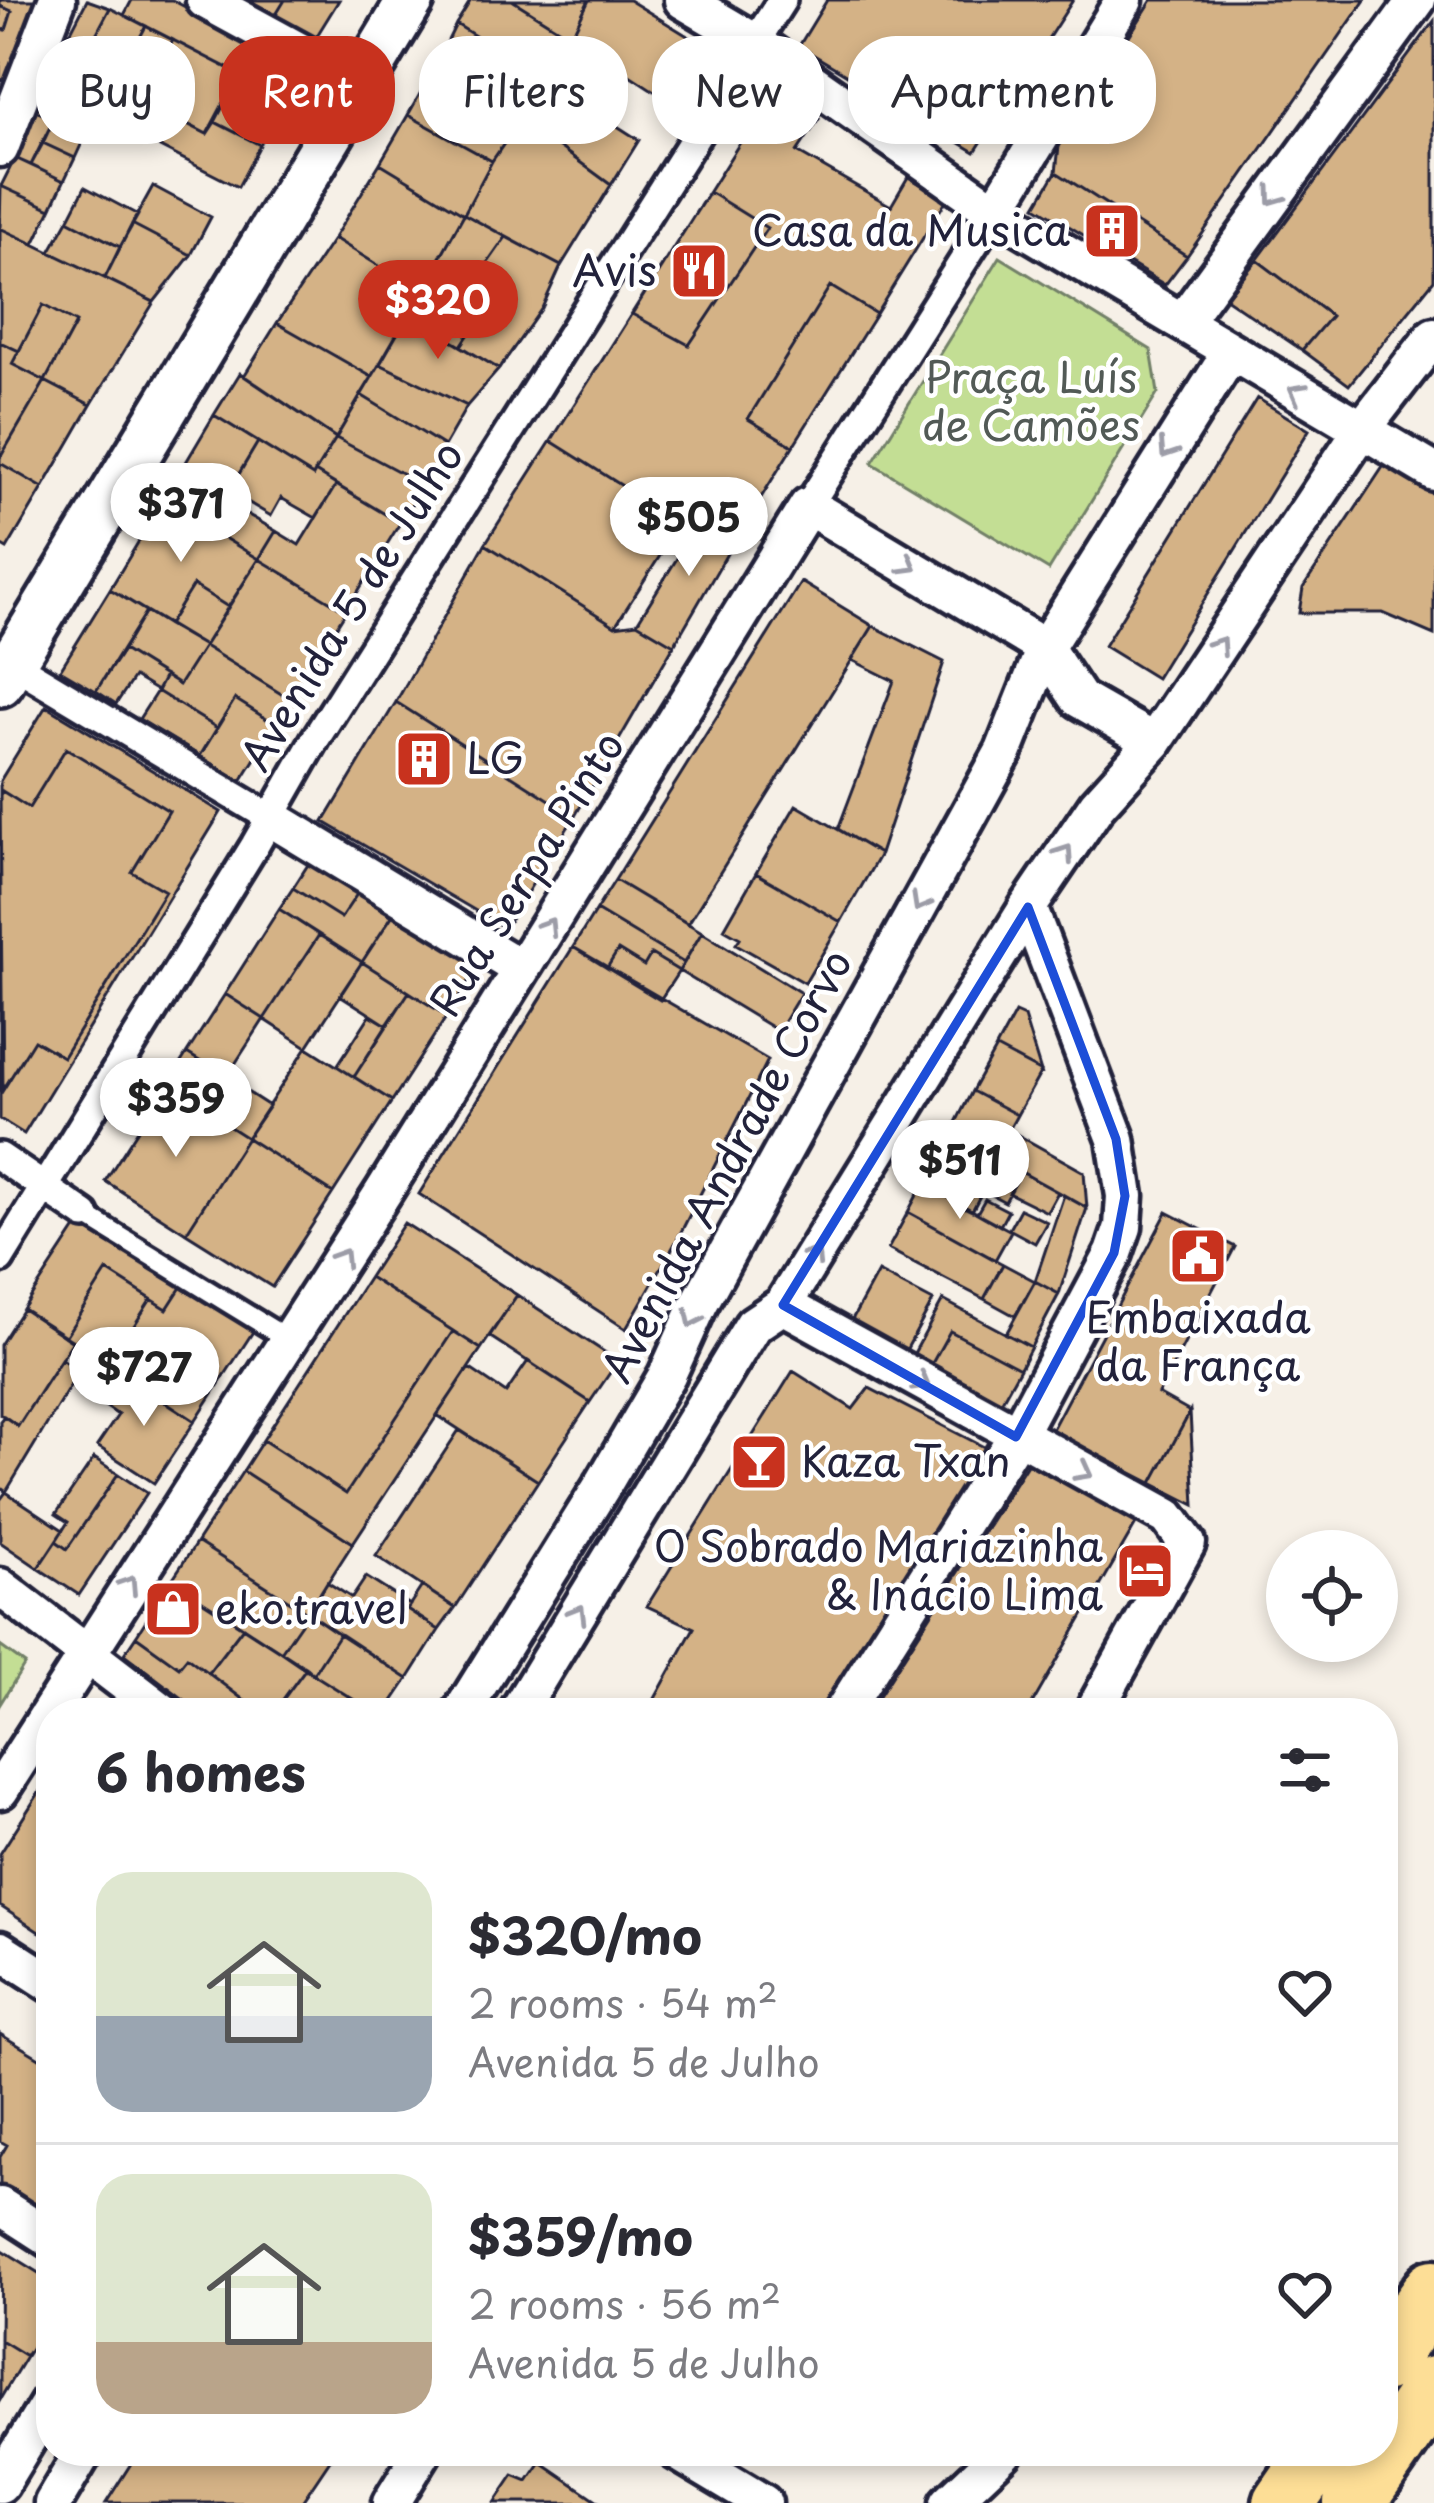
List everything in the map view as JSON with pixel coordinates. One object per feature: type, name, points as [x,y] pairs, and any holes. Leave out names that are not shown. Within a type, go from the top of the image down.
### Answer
[{"type":"main road","points":[[1398,2341],[1434,2290]]},
{"type":"main road","points":[[1398,2439],[1434,2387]]},
{"type":"main road","points":[[1284,2503],[1310,2466]]},
{"type":"main road","points":[[1354,2503],[1380,2466]]},
{"type":"street","points":[[0,148],[57,0]]},
{"type":"street","points":[[205,0],[271,36]]},
{"type":"street","points":[[390,36],[411,0]]},
{"type":"street","points":[[683,0],[744,36]]},
{"type":"street","name":"Avenida 5 de Julho","points":[[760,36],[782,0]]},
{"type":"street","name":"Rua Serpa Pinto","points":[[57,1698],[289,1340],[1124,0]]},
{"type":"street","points":[[1184,320],[1417,0]]},
{"type":"street","points":[[824,91],[994,211],[1434,472]]},
{"type":"street","points":[[325,144],[6,673],[271,818],[521,969]]},
{"type":"street","name":"Avenida 5 de Julho","points":[[0,1259],[316,738],[692,144]]},
{"type":"street","points":[[527,1698],[753,1325],[783,1305],[1028,907],[1097,805],[1154,742],[1364,428],[1434,336]]},
{"type":"street","name":"Avenida Andrade Corvo","points":[[470,1698],[667,1375],[699,1304],[1004,751],[1045,648],[1231,352]]},
{"type":"street","points":[[808,506],[1045,648],[1079,699],[1154,742]]},
{"type":"street","points":[[851,1698],[1016,1436],[1114,1253],[1123,1227],[1125,1196],[1116,1139],[1028,907]]},
{"type":"street","points":[[0,1157],[85,1215]]},
{"type":"street","points":[[783,1305],[1168,1517],[1187,1543],[1103,1698]]},
{"type":"street","points":[[0,1587],[145,1698]]},
{"type":"street","name":"Rua Serpa Pinto","points":[[0,1790],[36,1732]]},
{"type":"street","points":[[0,1950],[36,1973]]},
{"type":"street","points":[[0,2206],[36,2230]]},
{"type":"street","points":[[0,2484],[36,2425]]},
{"type":"street","points":[[52,2503],[75,2466]]},
{"type":"street","points":[[395,2502],[415,2466]]},
{"type":"street","points":[[701,2466],[764,2503]]},
{"type":"street","points":[[950,2503],[988,2466]]},
{"type":"lane","points":[[85,1215],[289,1340]]},
{"type":"highlighted area","points":[[1028,907],[1116,1139],[1125,1196],[1114,1253],[1016,1437],[783,1305]]},
{"type":"green space","name":"Praça Luís de Camões","points":[[1000,257],[1151,350],[1158,393],[1049,570],[872,463]]},
{"type":"green space","points":[[0,1646],[25,1664],[0,1704]]},
{"type":"building","points":[[0,0],[41,0],[8,82],[0,79],[0,29],[6,30],[12,11],[0,6]]},
{"type":"building","points":[[87,0],[110,8],[95,36],[68,36]]},
{"type":"building","points":[[132,0],[172,0],[240,36],[219,36],[219,64],[195,51],[195,36],[165,36],[124,15]]},
{"type":"building","points":[[244,0],[285,0],[274,18]]},
{"type":"building","points":[[285,0],[339,0],[317,36],[303,36],[274,18]]},
{"type":"building","points":[[471,0],[512,0],[569,36],[475,36],[456,24]]},
{"type":"building","points":[[512,0],[589,0],[569,36]]},
{"type":"building","points":[[589,0],[629,0],[688,36],[652,36],[652,90],[628,74],[628,36],[571,36]]},
{"type":"building","points":[[827,0],[1073,0],[1050,36],[848,36],[848,76],[824,61],[824,36],[805,36]]},
{"type":"building","points":[[1152,0],[1365,0],[1187,256],[1056,172],[1060,144],[1156,144],[1156,36],[1129,36]]},
{"type":"building","points":[[0,6],[12,11],[6,30],[0,29]]},
{"type":"building","points":[[110,8],[146,26],[141,36],[95,36]]},
{"type":"building","points":[[1434,21],[1434,280],[1349,385],[1302,350],[1331,316],[1257,260]]},
{"type":"building","points":[[456,24],[475,36],[450,36]]},
{"type":"building","points":[[146,26],[165,36],[141,36]]},
{"type":"building","points":[[195,51],[219,64],[219,112],[207,134],[195,128]]},
{"type":"building","points":[[419,96],[419,121],[408,115]]},
{"type":"building","points":[[36,111],[36,144],[42,144],[31,165],[15,158]]},
{"type":"building","points":[[408,115],[419,121],[419,144],[461,144],[492,161],[464,214],[380,163]]},
{"type":"building","points":[[215,122],[219,144],[260,145],[238,187],[160,147],[195,144],[195,128],[207,134]]},
{"type":"building","points":[[628,133],[639,140],[611,185],[555,144],[628,144]]},
{"type":"building","points":[[42,144],[75,158],[64,181],[31,165]]},
{"type":"building","points":[[45,144],[81,144],[75,158]]},
{"type":"building","points":[[461,144],[504,144],[492,161]]},
{"type":"building","points":[[504,144],[555,144],[611,185],[561,266],[464,214]]},
{"type":"building","points":[[739,144],[802,144],[797,152],[891,206],[908,177],[947,199],[876,314],[830,286],[748,419],[793,446],[739,533],[698,503],[681,523],[551,441]]},
{"type":"building","points":[[15,158],[64,181],[51,209],[1,186]]},
{"type":"building","points":[[380,163],[464,214],[421,292],[334,238]]},
{"type":"building","name":"Casa da Musica","points":[[1056,172],[1187,256],[1165,285],[1036,206]]},
{"type":"building","points":[[1,186],[51,209],[34,244],[0,228]]},
{"type":"building","points":[[153,186],[211,217],[191,255],[132,224]]},
{"type":"building","points":[[85,187],[138,215],[120,247],[68,220]]},
{"type":"building","name":"Avis","points":[[709,192],[767,228],[689,345],[632,314]]},
{"type":"building","points":[[464,214],[506,237],[461,301],[480,317],[461,346],[408,315]]},
{"type":"building","points":[[68,220],[120,247],[105,278],[50,252]]},
{"type":"building","points":[[132,224],[191,255],[154,302],[105,278]]},
{"type":"building","points":[[0,228],[154,302],[91,405],[45,381],[76,323],[43,305],[19,351],[0,342]]},
{"type":"building","points":[[506,237],[561,266],[542,308],[499,369],[461,346],[480,317],[461,301]]},
{"type":"building","points":[[334,238],[421,292],[372,377],[277,323]]},
{"type":"building","points":[[1257,260],[1331,316],[1302,350],[1225,298]]},
{"type":"building","points":[[830,286],[876,314],[793,446],[748,419]]},
{"type":"building","points":[[43,305],[76,323],[45,381],[12,364]]},
{"type":"building","points":[[408,315],[499,369],[467,406],[380,364]]},
{"type":"building","points":[[277,323],[372,377],[336,438],[244,376]]},
{"type":"building","points":[[0,342],[19,351],[12,364],[45,381],[0,458]]},
{"type":"building","points":[[380,364],[467,406],[444,446],[361,395]]},
{"type":"building","points":[[240,373],[336,438],[313,476],[214,415]]},
{"type":"building","points":[[45,381],[91,405],[43,488],[0,463],[0,458]]},
{"type":"building","points":[[361,395],[444,446],[424,485],[336,438]]},
{"type":"building","points":[[1257,398],[1309,430],[1156,678],[1104,646]]},
{"type":"building","points":[[214,415],[258,442],[223,500],[276,531],[259,559],[163,501]]},
{"type":"building","points":[[336,438],[424,485],[400,523],[315,472]]},
{"type":"building","points":[[551,441],[681,523],[615,626],[485,544]]},
{"type":"building","points":[[258,442],[336,485],[316,518],[281,498],[271,516],[229,491]]},
{"type":"building","points":[[1387,461],[1434,490],[1434,635],[1383,613],[1299,613],[1303,588]]},
{"type":"building","points":[[0,463],[43,488],[7,549],[0,545]]},
{"type":"building","points":[[336,485],[400,523],[346,611],[259,559],[276,531],[299,545]]},
{"type":"building","points":[[163,501],[259,559],[228,607],[193,585],[168,625],[110,589]]},
{"type":"building","points":[[707,510],[739,533],[674,645],[637,623]]},
{"type":"building","points":[[485,544],[615,626],[637,623],[674,645],[575,816],[396,702]]},
{"type":"building","points":[[259,559],[346,611],[291,700],[204,646]]},
{"type":"building","points":[[801,582],[873,626],[688,924],[615,880]]},
{"type":"building","points":[[193,585],[228,607],[204,646],[168,625]]},
{"type":"building","points":[[110,589],[146,611],[96,691],[60,670]]},
{"type":"building","points":[[146,611],[204,646],[179,685],[123,650]]},
{"type":"building","points":[[873,626],[944,662],[880,854],[838,829],[894,681],[852,660]]},
{"type":"building","points":[[204,646],[291,700],[276,725],[235,699],[217,728],[157,691],[165,676],[179,685]]},
{"type":"building","points":[[123,650],[165,676],[157,691],[134,677],[116,704],[96,691]]},
{"type":"building","points":[[157,691],[217,728],[200,756],[139,719]]},
{"type":"building","points":[[235,699],[276,725],[241,781],[200,756]]},
{"type":"building","name":"LG","points":[[396,702],[575,816],[505,928],[324,822]]},
{"type":"building","points":[[46,706],[221,812],[24,1134],[0,1119],[0,1088],[3,1090],[34,1040],[63,1057],[165,891],[132,872],[169,811],[66,748],[29,808],[2,791],[0,795],[0,781]]},
{"type":"building","points":[[46,706],[221,812],[24,1134],[0,1119],[0,781]]},
{"type":"building","points":[[66,748],[169,811],[132,872],[165,891],[63,1057],[34,1040],[3,1090],[0,795],[2,791],[29,808]]},
{"type":"building","points":[[796,805],[880,854],[841,922],[756,873]]},
{"type":"building","points":[[311,860],[359,891],[341,918],[293,888]]},
{"type":"building","points":[[756,873],[841,922],[805,983],[736,944],[740,938],[724,929]]},
{"type":"building","points":[[615,880],[702,932],[684,963],[596,910]]},
{"type":"building","points":[[293,888],[341,918],[359,891],[394,913],[362,962],[279,909]]},
{"type":"building","points":[[279,909],[319,935],[264,1019],[225,994]]},
{"type":"building","points":[[596,910],[684,963],[679,971],[651,954],[644,966],[618,950],[607,968],[573,947]]},
{"type":"building","points":[[394,913],[478,967],[447,1016],[362,962]]},
{"type":"building","points":[[702,932],[801,993],[778,1031],[679,971]]},
{"type":"building","points":[[319,935],[362,962],[307,1047],[264,1019]]},
{"type":"building","points":[[573,947],[768,1060],[626,1329],[419,1194]]},
{"type":"building","points":[[618,950],[644,966],[651,954],[679,971],[660,1000],[607,968]]},
{"type":"building","points":[[362,962],[409,992],[387,1025],[340,995]]},
{"type":"building","points":[[409,992],[447,1016],[392,1101],[354,1077]]},
{"type":"building","points":[[225,994],[264,1019],[226,1078],[187,1053]]},
{"type":"building","points":[[1015,1013],[1024,1017],[1041,1072],[996,1048]]},
{"type":"building","points":[[370,1015],[387,1025],[354,1077],[337,1066]]},
{"type":"building","points":[[307,1047],[392,1101],[333,1193],[247,1138]]},
{"type":"building","points":[[996,1048],[1041,1072],[1017,1115],[972,1091]]},
{"type":"building","points":[[187,1053],[269,1106],[247,1138],[166,1086]]},
{"type":"building","points":[[166,1086],[247,1138],[186,1233],[105,1181]]},
{"type":"building","points":[[972,1091],[1017,1115],[994,1157],[950,1134]]},
{"type":"building","points":[[1009,1130],[1084,1172],[1087,1208],[994,1157]]},
{"type":"building","points":[[950,1134],[1021,1172],[1005,1202],[933,1163]]},
{"type":"building","points":[[247,1138],[333,1193],[272,1287],[186,1233]]},
{"type":"building","points":[[1021,1172],[1058,1192],[1047,1212],[1009,1193]]},
{"type":"building","points":[[923,1184],[1011,1231],[995,1260],[908,1212]]},
{"type":"building","points":[[965,1186],[981,1194],[972,1211],[956,1203]]},
{"type":"building","points":[[1064,1195],[1087,1208],[1059,1294],[1035,1281]]},
{"type":"building","points":[[985,1199],[1008,1211],[1000,1226],[977,1213]]},
{"type":"building","points":[[1020,1209],[1047,1222],[1035,1243],[1009,1229]]},
{"type":"building","points":[[908,1212],[1003,1264],[984,1299],[888,1249]]},
{"type":"building","points":[[1167,1212],[1235,1247],[1158,1394],[1190,1412],[1152,1483],[1051,1431]]},
{"type":"building","points":[[84,1216],[185,1281],[167,1309],[107,1271],[65,1337],[23,1309]]},
{"type":"building","points":[[404,1223],[517,1295],[481,1349],[369,1277]]},
{"type":"building","points":[[1003,1264],[1035,1281],[1015,1316],[984,1299]]},
{"type":"building","points":[[107,1271],[151,1299],[109,1365],[65,1337]]},
{"type":"building","points":[[878,1272],[933,1301],[904,1354],[849,1325]]},
{"type":"building","points":[[369,1277],[453,1331],[346,1494],[263,1440]]},
{"type":"building","points":[[185,1281],[256,1327],[195,1421],[109,1365],[151,1299],[167,1309]]},
{"type":"building","points":[[1035,1281],[1059,1294],[1031,1347],[1006,1334]]},
{"type":"building","points":[[517,1295],[618,1361],[590,1402],[489,1336]]},
{"type":"building","points":[[943,1300],[1031,1347],[1020,1368],[950,1331],[930,1367],[912,1357]]},
{"type":"building","points":[[23,1309],[73,1341],[18,1426],[0,1414],[0,1345]]},
{"type":"building","points":[[453,1331],[481,1349],[353,1543],[243,1471],[263,1440],[346,1494]]},
{"type":"building","points":[[950,1331],[1020,1368],[1000,1404],[930,1367]]},
{"type":"building","points":[[61,1359],[79,1371],[6,1492],[0,1487],[0,1421],[4,1416],[18,1426]]},
{"type":"building","points":[[528,1361],[590,1402],[538,1481],[437,1415],[469,1368],[506,1393]]},
{"type":"building","points":[[793,1371],[853,1409],[869,1388],[988,1449],[841,1698],[655,1698],[694,1628],[647,1606]]},
{"type":"building","points":[[125,1375],[195,1421],[154,1483],[97,1446],[118,1415],[105,1406]]},
{"type":"building","points":[[1190,1412],[1195,1505],[1152,1483]]},
{"type":"building","points":[[459,1430],[538,1481],[455,1608],[376,1556]]},
{"type":"building","points":[[1034,1453],[1144,1510],[1036,1698],[878,1698]]},
{"type":"building","points":[[94,1458],[118,1474],[67,1549],[56,1541],[68,1522],[56,1514]]},
{"type":"building","points":[[243,1471],[353,1543],[308,1613],[197,1542]]},
{"type":"building","points":[[118,1474],[147,1493],[79,1595],[38,1568],[56,1541],[67,1549]]},
{"type":"building","points":[[6,1492],[63,1530],[38,1568],[0,1542],[0,1500]]},
{"type":"building","points":[[197,1542],[308,1613],[281,1652],[171,1581]]},
{"type":"building","points":[[366,1577],[439,1630],[408,1679],[308,1613],[327,1582],[352,1598]]},
{"type":"building","points":[[171,1581],[243,1627],[208,1673],[187,1657],[179,1667],[136,1636]]},
{"type":"building","points":[[422,1586],[455,1608],[439,1630],[407,1609]]},
{"type":"building","points":[[308,1613],[339,1634],[313,1674],[281,1652]]},
{"type":"building","points":[[243,1627],[306,1668],[284,1698],[241,1698],[208,1673]]},
{"type":"building","points":[[339,1634],[408,1679],[395,1698],[351,1698],[313,1674]]},
{"type":"building","points":[[136,1636],[179,1667],[187,1657],[241,1698],[182,1698],[124,1654]]},
{"type":"building","points":[[306,1668],[351,1698],[284,1698]]},
{"type":"building","points":[[36,1798],[36,1930],[0,1906],[0,1854]]},
{"type":"building","points":[[0,2034],[36,2056],[36,2206],[0,2184],[0,2157],[7,2145],[0,2141]]},
{"type":"building","points":[[1,2249],[36,2271],[36,2340],[26,2356],[0,2340]]},
{"type":"building","points":[[0,2340],[26,2356],[0,2399]]},
{"type":"building","points":[[129,2466],[326,2466],[301,2503],[106,2503]]},
{"type":"building","points":[[538,2466],[547,2466],[601,2503],[495,2503],[514,2475],[528,2481]]},
{"type":"place","name":"Casa da Musica","points":[[1112,231]]},
{"type":"place","name":"Avis","points":[[699,271]]},
{"type":"place","name":"LG","points":[[424,759]]},
{"type":"place","name":"Embaixada da França","points":[[1198,1256]]},
{"type":"place","name":"Kaza Txan","points":[[759,1462]]},
{"type":"place","name":"O Sobrado Mariazinha & Inácio Lima","points":[[1145,1571]]},
{"type":"place","name":"eko.travel","points":[[173,1609]]}]
